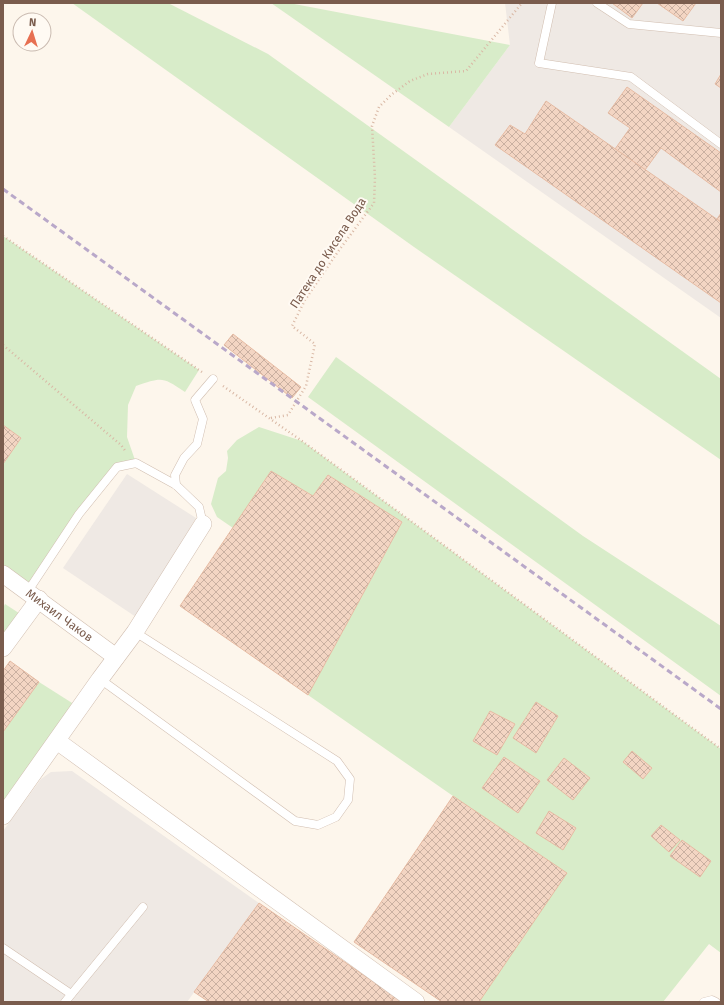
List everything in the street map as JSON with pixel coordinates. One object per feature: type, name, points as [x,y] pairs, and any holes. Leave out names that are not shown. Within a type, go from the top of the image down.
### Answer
[{"type":"street","points":[[3,816],[135,632],[203,524]]},
{"type":"street","name":"Михаил Чаков","points":[[3,574],[116,657]]},
{"type":"street","points":[[3,648],[33,595]]},
{"type":"street","points":[[57,741],[416,1002]]},
{"type":"lane","points":[[552,3],[538,63],[630,77],[721,144]]},
{"type":"lane","points":[[597,3],[629,24],[721,33]]},
{"type":"lane","points":[[176,485],[175,475],[184,458],[197,444],[203,418],[195,400],[213,379]]},
{"type":"lane","points":[[33,595],[79,514],[117,467],[136,462],[176,485],[199,507],[203,524]]},
{"type":"lane","points":[[100,679],[295,821],[318,825],[336,817],[348,800],[350,779],[337,761],[135,632]]},
{"type":"lane","points":[[65,1002],[143,907]]},
{"type":"lane","points":[[3,948],[71,994]]},
{"type":"lane","points":[[704,1002],[712,1000],[716,1002]]},
{"type":"path","name":"Патека до Кисела Вода","points":[[270,418],[288,416],[306,386],[315,344],[292,326],[305,300],[374,203],[375,178],[372,126],[379,107],[391,95],[410,81],[428,74],[466,71],[522,3]]},
{"type":"path","points":[[3,236],[302,440],[721,749]]},
{"type":"path","points":[[3,345],[120,445],[136,462]]},
{"type":"shaded area","points":[[505,3],[721,3],[721,318],[449,127],[510,45]]},
{"type":"shaded area","points":[[127,474],[196,518],[136,617],[63,568]]},
{"type":"shaded area","points":[[72,771],[259,903],[187,1002],[3,1002],[3,831],[41,779],[51,772]]},
{"type":"green space","points":[[72,3],[168,3],[268,54],[721,379],[721,460],[414,247]]},
{"type":"green space","points":[[271,3],[289,3],[510,45],[449,127]]},
{"type":"green space","points":[[3,236],[199,370],[185,392],[171,383],[162,380],[152,381],[136,386],[128,405],[127,437],[136,463],[117,467],[28,590],[3,572],[3,464],[21,438],[3,425]]},
{"type":"green space","points":[[336,357],[583,536],[721,626],[721,696],[308,397]]},
{"type":"green space","points":[[259,427],[302,441],[721,749],[721,953],[709,944],[663,1002],[479,1002],[453,796],[308,695],[402,522],[328,475],[313,496],[271,471],[233,528],[217,517],[211,504],[218,478],[226,471],[228,458],[227,451],[237,440]]},
{"type":"green space","points":[[5,604],[25,617],[3,648],[3,608]]},
{"type":"green space","points":[[39,682],[80,708],[3,816],[3,732]]},
{"type":"building","points":[[612,3],[643,3],[632,18]]},
{"type":"building","points":[[657,3],[696,3],[683,21]]},
{"type":"building","points":[[721,74],[721,88],[715,84]]},
{"type":"building","points":[[627,87],[721,153],[721,192],[661,148],[645,170],[615,149],[630,128],[608,113]]},
{"type":"building","points":[[546,101],[721,222],[721,303],[495,145],[510,125],[525,134]]},
{"type":"building","points":[[721,213],[721,222],[717,219]]},
{"type":"building","points":[[233,334],[301,387],[292,398],[224,345]]},
{"type":"building","points":[[3,425],[21,438],[3,464]]},
{"type":"building","points":[[271,471],[313,496],[328,475],[402,522],[308,695],[180,606]]},
{"type":"building","points":[[10,661],[39,682],[3,732],[3,671]]},
{"type":"building","points":[[536,702],[558,716],[536,753],[513,738]]},
{"type":"building","points":[[490,711],[515,724],[497,755],[473,741]]},
{"type":"building","points":[[632,751],[652,768],[643,779],[623,762]]},
{"type":"building","points":[[504,757],[540,781],[518,813],[482,788]]},
{"type":"building","points":[[564,758],[590,778],[573,800],[547,780]]},
{"type":"building","points":[[453,796],[567,873],[479,1002],[442,1002],[354,942]]},
{"type":"building","points":[[549,811],[576,828],[563,850],[536,833]]},
{"type":"building","points":[[661,825],[680,840],[669,852],[651,836]]},
{"type":"building","points":[[682,840],[711,861],[700,877],[670,856]]},
{"type":"building","points":[[259,903],[394,996],[390,1002],[209,1002],[194,992]]},
{"type":"building","points":[[394,996],[402,1002],[390,1002]]},
{"type":"railway","points":[[3,189],[721,709]]}]
